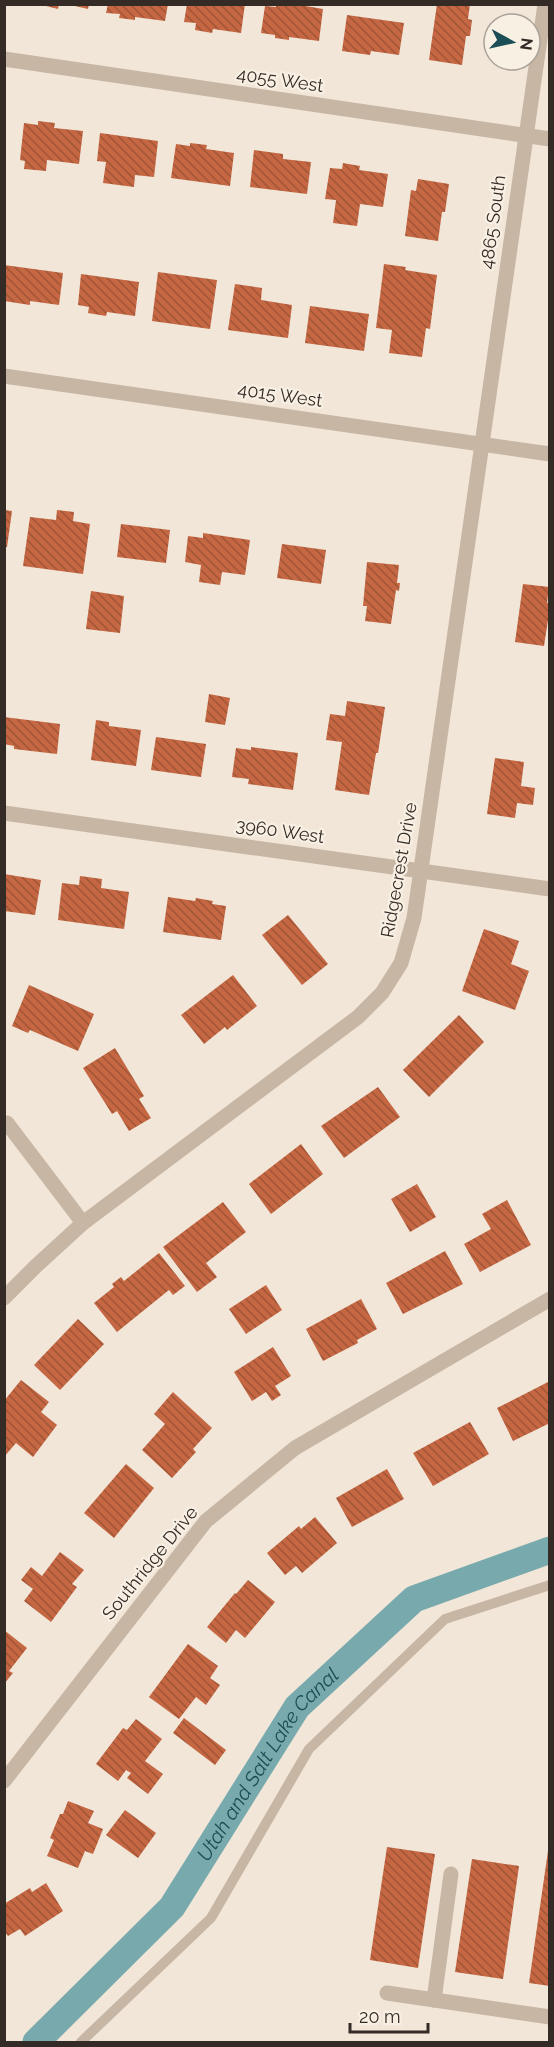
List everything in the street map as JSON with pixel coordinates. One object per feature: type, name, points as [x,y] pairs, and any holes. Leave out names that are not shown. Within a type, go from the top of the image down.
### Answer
[{"type":"street","name":"4865 South","points":[[482,444],[544,4]]},
{"type":"street","name":"4055 West","points":[[4,59],[549,139]]},
{"type":"street","name":"4015 West","points":[[4,376],[549,454]]},
{"type":"street","name":"Ridgecrest Drive","points":[[4,1298],[83,1223],[358,1017],[382,993],[401,963],[414,918],[482,444]]},
{"type":"street","name":"3960 West","points":[[4,813],[549,889]]},
{"type":"street","points":[[7,1123],[83,1223]]},
{"type":"street","name":"Southridge Drive","points":[[4,1780],[206,1521],[295,1448],[549,1299]]},
{"type":"street","points":[[434,2000],[451,1874]]},
{"type":"street","points":[[387,1993],[549,2017]]},
{"type":"lane","points":[[81,2043],[211,1918],[309,1749],[446,1619],[549,1585]]},
{"type":"building","points":[[38,4],[59,4],[58,9]]},
{"type":"building","points":[[66,4],[89,4],[88,9]]},
{"type":"building","points":[[108,4],[168,4],[165,21],[135,17],[135,20],[119,18],[120,14],[106,13]]},
{"type":"building","points":[[187,4],[245,4],[241,33],[213,29],[212,33],[195,30],[196,23],[184,22]]},
{"type":"building","points":[[276,4],[294,4],[323,9],[319,41],[289,37],[289,40],[261,33],[265,6],[276,7]]},
{"type":"building","points":[[437,4],[470,4],[468,19],[472,20],[470,36],[466,36],[462,65],[429,60]]},
{"type":"building","points":[[347,15],[404,23],[399,55],[371,51],[370,55],[342,51]]},
{"type":"building","points":[[38,121],[55,123],[54,128],[83,131],[79,164],[47,160],[46,171],[24,169],[25,161],[20,160],[24,123],[38,125]]},
{"type":"building","points":[[100,133],[158,141],[154,177],[135,175],[134,187],[103,183],[106,162],[97,161]]},
{"type":"building","points":[[190,143],[207,145],[206,149],[234,153],[230,186],[171,178],[176,144],[190,146]]},
{"type":"building","points":[[254,150],[283,154],[283,159],[311,162],[307,194],[250,187]]},
{"type":"building","points":[[343,163],[360,166],[359,170],[388,174],[383,207],[360,204],[357,226],[333,223],[336,200],[325,199],[330,168],[342,169]]},
{"type":"building","points":[[418,179],[449,184],[438,241],[405,236],[411,190],[416,191]]},
{"type":"building","points":[[384,264],[437,275],[430,329],[426,328],[422,357],[389,353],[392,330],[376,328]]},
{"type":"building","points":[[4,265],[63,273],[59,305],[30,301],[30,305],[4,301]]},
{"type":"building","points":[[158,272],[217,280],[210,329],[152,321]]},
{"type":"building","points":[[81,274],[139,282],[135,316],[107,312],[106,316],[88,313],[89,307],[78,305]]},
{"type":"building","points":[[235,284],[262,288],[261,300],[292,305],[288,338],[228,330]]},
{"type":"building","points":[[310,306],[369,314],[364,351],[305,343]]},
{"type":"building","points":[[4,510],[12,511],[7,547],[4,547]]},
{"type":"building","points":[[57,510],[74,512],[73,521],[90,524],[83,574],[23,566],[30,517],[56,520]]},
{"type":"building","points":[[121,524],[170,530],[166,563],[117,557]]},
{"type":"building","points":[[203,533],[250,540],[245,575],[222,572],[220,585],[199,582],[201,565],[185,562],[188,536],[203,538]]},
{"type":"building","points":[[282,544],[326,550],[321,584],[277,578]]},
{"type":"building","points":[[367,562],[399,565],[397,583],[400,583],[399,591],[396,590],[391,624],[365,621],[367,606],[363,606]]},
{"type":"building","points":[[523,584],[549,587],[547,603],[550,603],[550,607],[544,646],[515,642]]},
{"type":"building","points":[[91,591],[124,596],[120,633],[86,629]]},
{"type":"building","points":[[209,694],[230,698],[225,725],[205,722]]},
{"type":"building","points":[[347,701],[385,707],[369,795],[335,790],[342,742],[326,740],[330,714],[345,716]]},
{"type":"building","points":[[4,717],[60,724],[57,754],[14,749],[14,746],[4,744]]},
{"type":"building","points":[[96,720],[109,722],[109,726],[141,730],[136,766],[91,760]]},
{"type":"building","points":[[156,737],[206,744],[201,777],[151,770]]},
{"type":"building","points":[[251,747],[298,753],[293,790],[248,784],[249,779],[232,777],[236,748],[251,750]]},
{"type":"building","points":[[495,758],[524,762],[521,786],[535,788],[533,805],[517,803],[515,818],[487,814]]},
{"type":"building","points":[[4,874],[41,880],[35,915],[4,911]]},
{"type":"building","points":[[80,876],[102,879],[101,888],[129,892],[124,929],[58,920],[62,883],[79,885]]},
{"type":"building","points":[[168,897],[195,901],[196,898],[226,906],[221,940],[163,932]]},
{"type":"building","points":[[288,915],[328,964],[302,985],[262,935]]},
{"type":"building","points":[[484,929],[519,941],[511,964],[529,971],[515,1010],[462,991]]},
{"type":"building","points":[[233,975],[257,1006],[227,1030],[225,1027],[204,1044],[181,1015]]},
{"type":"building","points":[[29,985],[94,1014],[78,1051],[30,1030],[28,1033],[12,1026]]},
{"type":"building","points":[[459,1015],[484,1042],[429,1097],[403,1070]]},
{"type":"building","points":[[115,1048],[144,1096],[139,1099],[151,1118],[129,1131],[117,1111],[112,1114],[83,1068]]},
{"type":"building","points":[[378,1087],[400,1117],[344,1158],[321,1126]]},
{"type":"building","points":[[301,1144],[323,1174],[271,1214],[249,1184]]},
{"type":"building","points":[[417,1184],[436,1217],[410,1232],[391,1199]]},
{"type":"building","points":[[507,1200],[531,1245],[480,1272],[464,1244],[491,1229],[482,1214]]},
{"type":"building","points":[[223,1202],[246,1232],[206,1263],[217,1277],[197,1292],[163,1247]]},
{"type":"building","points":[[445,1251],[463,1284],[403,1314],[386,1283]]},
{"type":"building","points":[[159,1253],[185,1286],[173,1295],[169,1290],[117,1332],[94,1303],[114,1287],[112,1284],[121,1277],[124,1281]]},
{"type":"building","points":[[266,1285],[282,1310],[246,1334],[229,1309]]},
{"type":"building","points":[[361,1299],[377,1329],[357,1340],[358,1343],[323,1361],[306,1329]]},
{"type":"building","points":[[78,1319],[104,1344],[60,1390],[34,1365]]},
{"type":"building","points":[[273,1347],[291,1376],[275,1386],[281,1395],[272,1401],[266,1392],[252,1401],[234,1372]]},
{"type":"building","points":[[21,1380],[49,1402],[41,1412],[57,1425],[33,1457],[16,1443],[4,1457],[4,1401]]},
{"type":"building","points":[[550,1381],[550,1423],[513,1441],[497,1408]]},
{"type":"building","points":[[173,1392],[212,1428],[193,1449],[196,1452],[172,1478],[142,1450],[165,1424],[154,1414]]},
{"type":"building","points":[[470,1422],[489,1454],[433,1486],[413,1453]]},
{"type":"building","points":[[126,1464],[154,1488],[114,1538],[84,1513]]},
{"type":"building","points":[[387,1469],[404,1499],[352,1527],[336,1498]]},
{"type":"building","points":[[315,1517],[337,1543],[302,1573],[296,1566],[285,1575],[267,1553],[299,1526],[301,1529]]},
{"type":"building","points":[[60,1552],[84,1570],[72,1584],[77,1587],[51,1622],[24,1601],[33,1589],[21,1580],[31,1567],[42,1576]]},
{"type":"building","points":[[248,1580],[275,1602],[245,1638],[236,1630],[226,1643],[207,1627]]},
{"type":"building","points":[[4,1630],[27,1648],[9,1671],[13,1673],[4,1684]]},
{"type":"building","points":[[188,1644],[218,1666],[210,1678],[220,1685],[206,1705],[196,1697],[179,1719],[149,1697]]},
{"type":"building","points":[[184,1718],[226,1750],[215,1765],[173,1733]]},
{"type":"building","points":[[136,1719],[162,1739],[145,1761],[163,1774],[148,1794],[127,1778],[131,1773],[126,1770],[118,1781],[96,1764],[123,1728],[127,1730]]},
{"type":"building","points":[[68,1801],[94,1811],[88,1823],[103,1829],[93,1854],[85,1851],[78,1868],[47,1856],[54,1840],[50,1838]]},
{"type":"building","points":[[125,1810],[156,1833],[138,1858],[106,1835]]},
{"type":"building","points":[[387,1847],[435,1854],[418,1968],[370,1960]]},
{"type":"building","points":[[548,1851],[550,1851],[550,1986],[529,1983]]},
{"type":"building","points":[[472,1859],[519,1866],[503,1979],[455,1972]]},
{"type":"building","points":[[46,1883],[63,1911],[25,1936],[20,1929],[8,1936],[4,1931],[4,1904],[30,1888],[32,1892]]},
{"type":"waterway","name":"Utah and Salt Lake Canal","points":[[36,2042],[172,1907],[297,1707],[414,1599],[550,1550]]}]
